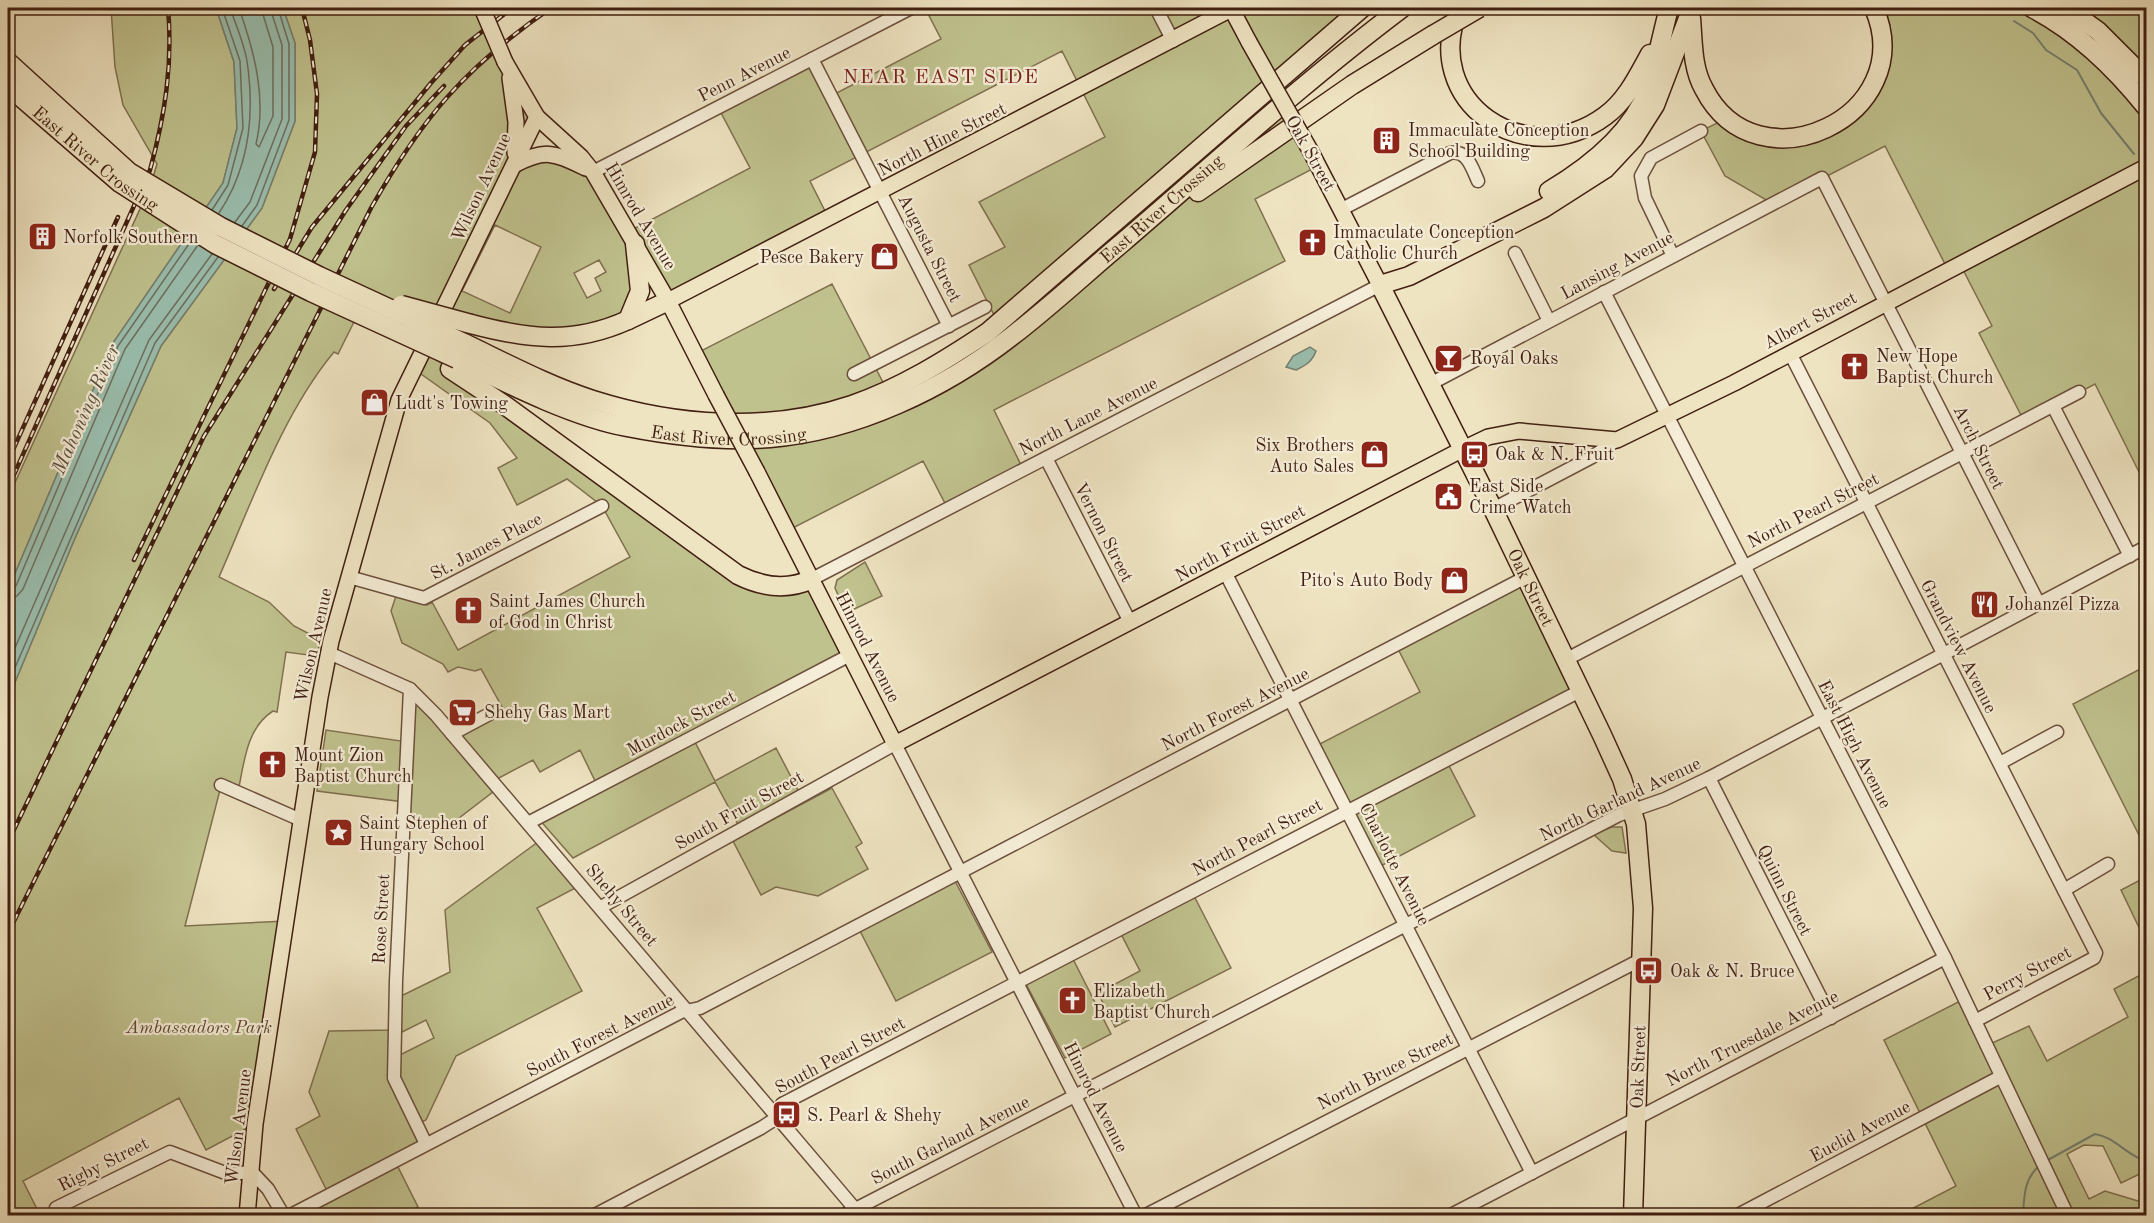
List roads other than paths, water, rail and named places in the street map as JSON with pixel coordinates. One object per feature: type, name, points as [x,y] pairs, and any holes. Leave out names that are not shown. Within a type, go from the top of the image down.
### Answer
[{"type":"highway","name":"East River Crossing","points":[[8,62],[129,172],[221,227],[345,289],[457,357],[592,400],[685,420],[743,423],[801,417],[855,403],[946,360],[988,332],[1362,8]]},
{"type":"highway","name":"East River Crossing","points":[[8,86],[120,183],[231,252],[361,315],[564,406],[624,427],[719,439],[777,437],[867,415],[931,388],[1011,337],[1402,8]]},
{"type":"highway","points":[[1460,8],[1451,48],[1456,78],[1461,89],[1473,107],[1494,124],[1508,131],[1533,137],[1568,135],[1606,116],[1621,101],[1635,81],[1665,26]]},
{"type":"highway","points":[[1087,272],[1280,133],[1352,85],[1479,8]]},
{"type":"highway","points":[[1380,285],[1404,266],[1551,190],[1584,169],[1605,150],[1629,122],[1647,90],[1670,8]]},
{"type":"highway","points":[[1691,9],[1695,62],[1703,88],[1715,106],[1727,118],[1747,130],[1774,137],[1792,138],[1832,127],[1850,115],[1867,94],[1879,66],[1882,47],[1874,8]]},
{"type":"highway","points":[[2032,8],[2060,24],[2099,54],[2146,107]]},
{"type":"highway","points":[[2068,8],[2122,52],[2146,79]]},
{"type":"highway","points":[[1380,285],[1409,276],[1544,208],[1605,169],[1634,138],[1655,105],[1691,9]]},
{"type":"highway","points":[[628,320],[640,291],[635,244]]},
{"type":"highway","name":"Oak Street","points":[[1380,285],[1493,508],[1615,763],[1632,810],[1639,838],[1642,885],[1642,959],[1633,1215]]},
{"type":"highway","points":[[345,289],[513,335],[550,339],[590,334],[669,302]]},
{"type":"highway","points":[[457,357],[496,399],[738,575],[752,582],[774,587],[790,586],[812,579]]},
{"type":"main road","points":[[482,8],[507,67],[516,126],[514,165]]},
{"type":"main road","name":"North Hine Street","points":[[669,302],[1173,41],[1231,8]]},
{"type":"main road","name":"Oak Street","points":[[1231,8],[1342,209],[1380,285]]},
{"type":"main road","name":"Himrod Avenue","points":[[507,67],[537,117],[581,157],[593,172],[669,302],[895,744]]},
{"type":"main road","name":"Wilson Avenue","points":[[247,1215],[255,1124],[301,820],[329,653],[349,577],[399,400],[537,117]]},
{"type":"main road","points":[[514,165],[534,154],[548,153],[593,172]]},
{"type":"main road","name":"Albert Street","points":[[1617,440],[1790,353],[2146,167]]},
{"type":"main road","name":"North Fruit Street","points":[[895,744],[1488,437],[1526,430],[1617,440]]},
{"type":"street","name":"Penn Avenue","points":[[593,172],[911,8]]},
{"type":"street","points":[[1156,8],[1173,41]]},
{"type":"street","name":"Augusta Street","points":[[812,59],[949,326]]},
{"type":"street","points":[[1673,256],[1642,191],[1643,169],[1658,154],[1701,131]]},
{"type":"street","points":[[1342,209],[1457,151],[1464,155],[1478,181]]},
{"type":"street","name":"Arch Street","points":[[1822,178],[2039,603]]},
{"type":"street","name":"Lansing Avenue","points":[[1430,384],[1822,178]]},
{"type":"street","points":[[1515,253],[1550,321]]},
{"type":"street","name":"North Lane Avenue","points":[[812,579],[1380,285]]},
{"type":"street","name":"East High Avenue","points":[[1604,292],[1944,958],[2068,1215]]},
{"type":"street","points":[[854,374],[985,307]]},
{"type":"street","name":"Grandview Avenue","points":[[1790,353],[2096,955]]},
{"type":"street","name":"North Pearl Street","points":[[1565,660],[2079,392]]},
{"type":"street","points":[[2053,406],[2130,556]]},
{"type":"street","name":"Albert Street","points":[[1493,508],[1592,457],[1617,440]]},
{"type":"street","name":"Vernon Street","points":[[1046,458],[1130,622]]},
{"type":"street","name":"St. James Place","points":[[349,577],[424,598],[602,506]]},
{"type":"street","name":"North Garland Avenue","points":[[1074,1096],[1405,924],[1632,810],[1665,799],[1709,778],[2146,547]]},
{"type":"street","name":"Charlotte Avenue","points":[[1225,572],[1532,1173]]},
{"type":"street","name":"North Forest Avenue","points":[[959,872],[1526,577]]},
{"type":"street","name":"Shehy Street","points":[[329,653],[410,688],[601,907],[858,1212]]},
{"type":"street","name":"Murdock Street","points":[[528,823],[850,655]]},
{"type":"street","name":"Rose Street","points":[[410,688],[394,1078],[426,1144]]},
{"type":"street","name":"North Pearl Street","points":[[1016,983],[1580,691]]},
{"type":"street","points":[[452,734],[495,711]]},
{"type":"street","points":[[2000,763],[2056,732]]},
{"type":"street","name":"Himrod Avenue","points":[[895,744],[1136,1215]]},
{"type":"street","name":"South Fruit Street","points":[[601,907],[895,744]]},
{"type":"street","name":"Quinn Street","points":[[1709,778],[1831,1018]]},
{"type":"street","points":[[221,785],[301,820]]},
{"type":"street","points":[[2064,890],[2108,864]]},
{"type":"street","name":"South Forest Avenue","points":[[289,1215],[678,1014],[698,1009],[959,872]]},
{"type":"street","name":"Perry Street","points":[[1975,1021],[2096,955]]},
{"type":"street","name":"North Truesdale Avenue","points":[[1449,1215],[1944,958]]},
{"type":"street","name":"North Bruce Street","points":[[1144,1215],[1642,959]]},
{"type":"street","name":"South Pearl Street","points":[[593,1215],[761,1128],[772,1121],[782,1104],[1016,983]]},
{"type":"street","name":"Euclid Avenue","points":[[1736,1215],[2000,1077]]},
{"type":"street","name":"South Garland Avenue","points":[[842,1215],[858,1212],[1074,1096]]},
{"type":"street","name":"Rigby Street","points":[[56,1208],[167,1152],[228,1174],[252,1172]]},
{"type":"street","points":[[252,1172],[268,1189],[284,1215]]},
{"type":"water","name":"Mahoning River","points":[[216,8],[283,8],[295,43],[295,121],[262,208],[161,346],[75,538],[8,699],[8,590],[113,343],[223,183],[237,128],[234,62]]},
{"type":"water","points":[[1310,347],[1316,351],[1308,363],[1296,370],[1286,367],[1293,356]]},
{"type":"waterway","points":[[2014,21],[2033,33],[2046,50],[2077,70],[2101,113],[2134,154]]},
{"type":"waterway","points":[[2046,1161],[2095,1134],[2109,1139],[2139,1159],[2146,1161]]},
{"type":"waterway","points":[[2023,1216],[2028,1183],[2039,1166]]},
{"type":"railway","points":[[8,488],[150,170],[160,129],[166,89],[169,49],[168,8]]},
{"type":"railway","points":[[134,560],[290,239],[315,152],[317,94],[310,40],[302,8]]},
{"type":"railway","points":[[274,289],[312,227],[431,83],[465,45],[512,8]]},
{"type":"railway","points":[[8,933],[371,208],[409,147],[448,96],[494,51],[551,8]]},
{"type":"railway","points":[[8,842],[204,436],[346,210],[406,126],[444,86]]},
{"type":"railway","points":[[8,461],[118,217]]},
{"type":"place","name":"Immaculate Conception School Building","points":[[1387,140]]},
{"type":"place","name":"Norfolk Southern","points":[[42,237]]},
{"type":"place","name":"Immaculate Conception Catholic Church","points":[[1312,242]]},
{"type":"place","name":"Pesce Bakery","points":[[885,257]]},
{"type":"place","name":"Royal Oaks","points":[[1449,358]]},
{"type":"place","name":"New Hope Baptist Church","points":[[1855,366]]},
{"type":"place","name":"Ludt's Towing","points":[[374,403]]},
{"type":"place","name":"Oak & N. Fruit","points":[[1474,454]]},
{"type":"place","name":"Six Brothers Auto Sales","points":[[1375,455]]},
{"type":"place","name":"East Side Crime Watch","points":[[1448,496]]},
{"type":"place","name":"Pito's Auto Body","points":[[1454,580]]},
{"type":"place","name":"Johanzel Pizza","points":[[1984,604]]},
{"type":"place","name":"Saint James Church of God in Christ","points":[[468,611]]},
{"type":"place","name":"Shehy Gas Mart","points":[[463,712]]},
{"type":"place","name":"Mount Zion Baptist Church","points":[[273,765]]},
{"type":"place","name":"Saint Stephen of Hungary School","points":[[338,833]]},
{"type":"place","name":"Oak & N. Bruce","points":[[1649,971]]},
{"type":"place","name":"Elizabeth Baptist Church","points":[[1072,1001]]},
{"type":"place","name":"S. Pearl & Shehy","points":[[786,1115]]},
{"type":"district","name":"NEAR EAST SIDE","points":[[941,76]]},
{"type":"park label","name":"Ambassadors Park","points":[[199,1027]]}]
